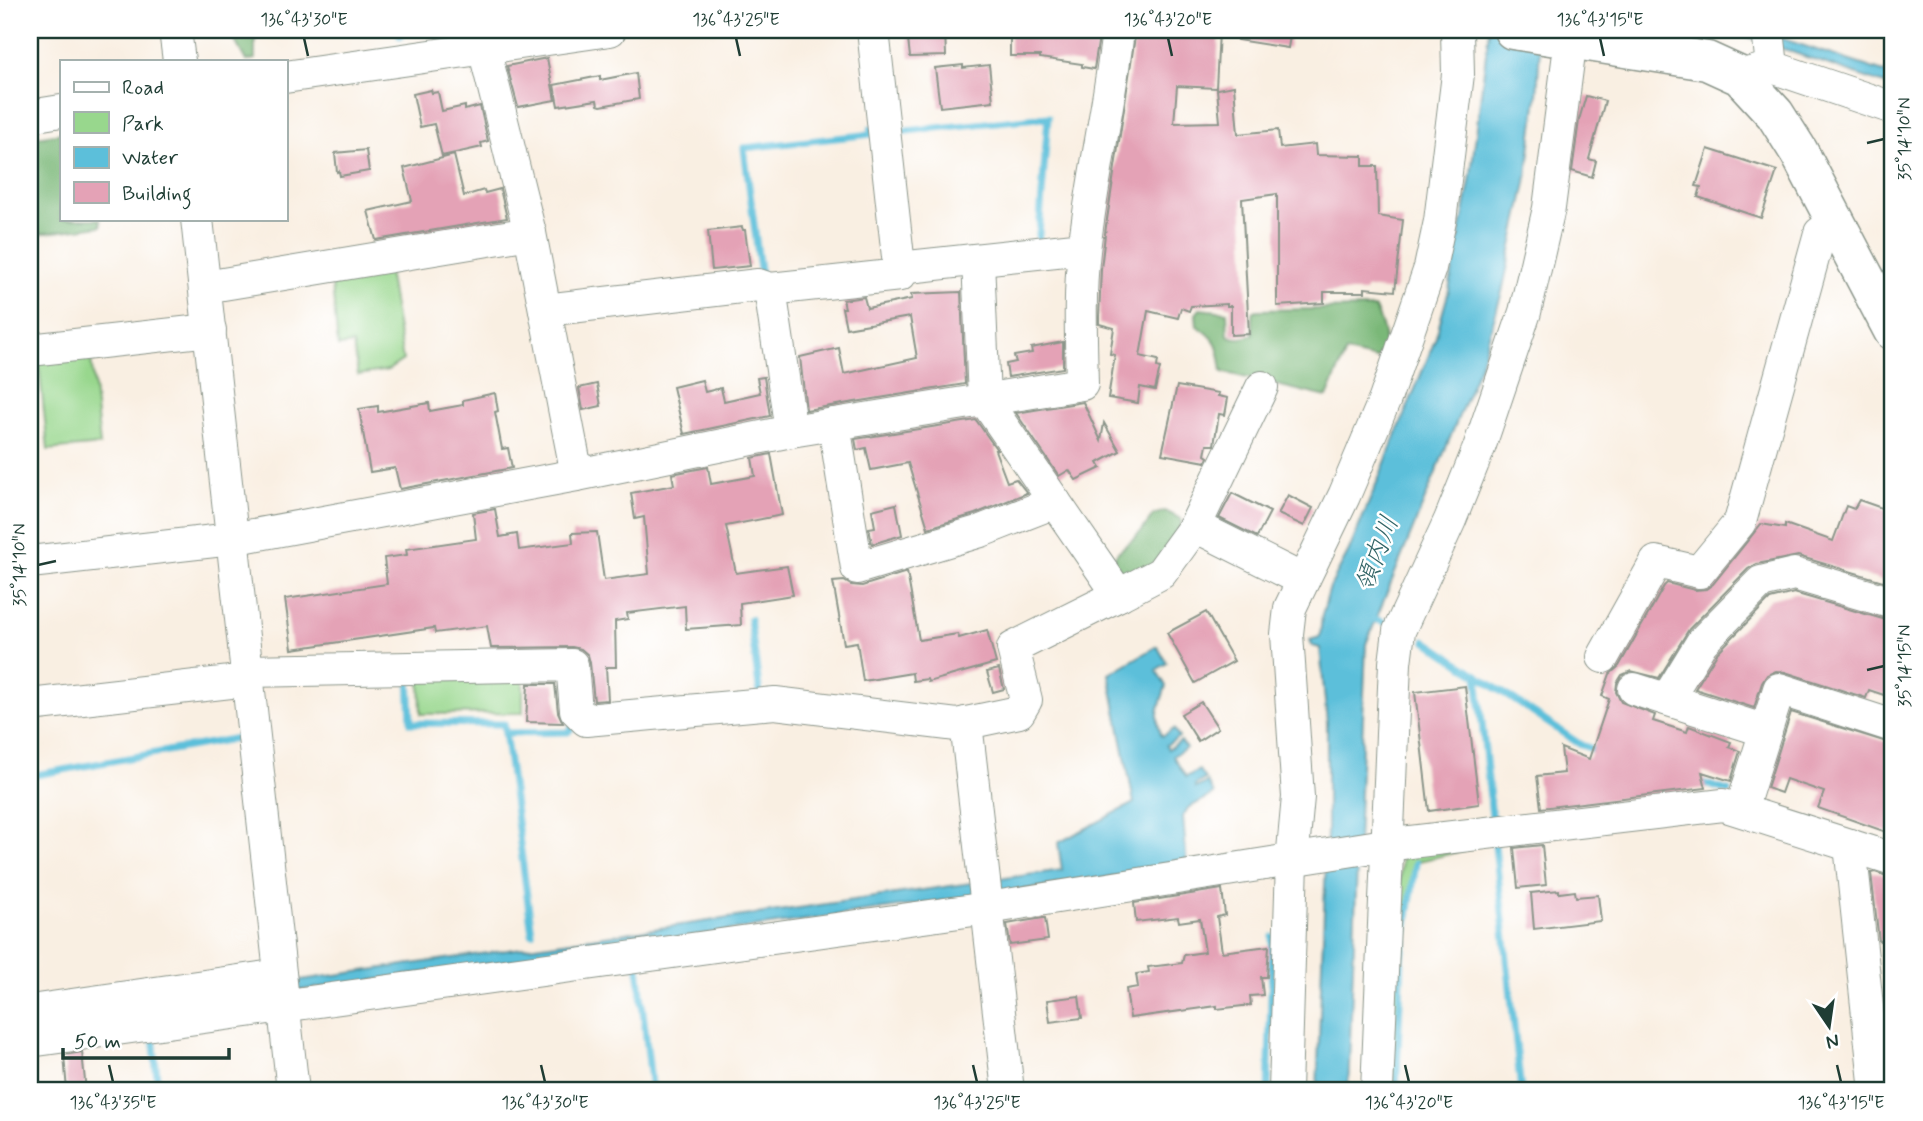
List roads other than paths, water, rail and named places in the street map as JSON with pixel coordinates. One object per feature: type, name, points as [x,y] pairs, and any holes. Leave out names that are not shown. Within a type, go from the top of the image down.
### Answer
[{"type":"main road","points":[[1513,30],[1571,35],[1707,61],[1764,51],[1775,114],[1799,152],[1893,331]]},
{"type":"street","points":[[175,30],[179,60]]},
{"type":"street","points":[[287,77],[610,30]]},
{"type":"street","points":[[545,310],[758,285],[770,289],[900,275],[873,30]]},
{"type":"street","points":[[30,562],[232,539],[577,475],[791,431],[1082,384],[1080,297],[1084,248],[1113,80],[1118,30]]},
{"type":"street","points":[[1285,1091],[1298,797],[1287,634],[1290,608],[1344,496],[1385,399],[1430,268],[1440,220],[1458,74],[1457,30]]},
{"type":"street","points":[[1377,1091],[1395,663],[1399,631],[1450,520],[1479,448],[1525,312],[1549,208],[1571,35]]},
{"type":"street","points":[[484,48],[530,233],[577,475]]},
{"type":"street","points":[[1764,51],[1893,108]]},
{"type":"street","points":[[30,116],[60,111]]},
{"type":"street","points":[[197,220],[292,1091]]},
{"type":"street","points":[[1603,657],[1656,562],[1699,572],[1740,522],[1820,233],[1836,221]]},
{"type":"street","points":[[205,287],[530,233]]},
{"type":"street","points":[[899,268],[1084,248]]},
{"type":"street","points":[[978,260],[984,399],[1119,595]]},
{"type":"street","points":[[770,289],[791,431]]},
{"type":"street","points":[[30,350],[210,330]]},
{"type":"street","points":[[30,705],[247,676],[572,665],[576,710],[586,720],[775,703],[957,725],[1019,712],[1026,700],[1013,648],[1161,573],[1195,526],[1262,387]]},
{"type":"street","points":[[834,424],[857,568],[981,531],[1055,502]]},
{"type":"street","points":[[1195,526],[1303,580]]},
{"type":"street","points":[[1667,699],[1702,642],[1761,583],[1794,574],[1893,603]]},
{"type":"street","points":[[1634,689],[1766,731]]},
{"type":"street","points":[[1741,810],[1779,689],[1893,726]]},
{"type":"street","points":[[966,723],[1008,1091]]},
{"type":"street","points":[[30,1011],[282,990],[986,894],[1296,860],[1387,845],[1723,805],[1893,859]]},
{"type":"street","points":[[1850,845],[1876,1091]]},
{"type":"street","points":[[30,1041],[282,990]]},
{"type":"water","name":"領内川","points":[[1489,30],[1541,30],[1537,96],[1526,183],[1502,292],[1481,362],[1366,644],[1348,1091],[1317,1091],[1327,833],[1327,723],[1320,648],[1312,646],[1310,640],[1320,637],[1322,615],[1330,587],[1349,551],[1435,340],[1449,290],[1470,181]]},
{"type":"water","points":[[1691,30],[1756,30],[1893,75],[1893,87],[1751,38]]},
{"type":"water","points":[[1157,646],[1167,663],[1156,670],[1166,686],[1158,717],[1159,729],[1162,736],[1174,729],[1179,737],[1166,745],[1168,749],[1181,741],[1186,748],[1173,756],[1186,777],[1199,770],[1205,779],[1195,785],[1196,788],[1207,782],[1214,794],[1188,808],[1183,816],[1187,867],[150,1011],[294,981],[1062,870],[1058,843],[1134,803],[1109,674]]},
{"type":"waterway","points":[[399,30],[400,36]]},
{"type":"waterway","points":[[896,132],[1048,117],[1038,246]]},
{"type":"waterway","points":[[761,277],[744,148],[872,134],[871,129]]},
{"type":"waterway","points":[[1878,274],[1893,272]]},
{"type":"waterway","points":[[1366,616],[1389,624]]},
{"type":"waterway","points":[[750,619],[760,695]]},
{"type":"waterway","points":[[1426,641],[1581,745],[1601,752]]},
{"type":"waterway","points":[[1477,675],[1492,817]]},
{"type":"waterway","points":[[409,677],[411,723],[504,724],[532,933]]},
{"type":"waterway","points":[[505,733],[568,732],[574,725]]},
{"type":"waterway","points":[[30,776],[238,738]]},
{"type":"waterway","points":[[1696,781],[1728,791]]},
{"type":"waterway","points":[[1495,845],[1521,1091]]},
{"type":"waterway","points":[[1396,1091],[1402,956],[1416,863]]},
{"type":"waterway","points":[[1268,1091],[1273,937]]},
{"type":"waterway","points":[[638,967],[652,1091]]},
{"type":"waterway","points":[[153,1033],[158,1091]]}]
